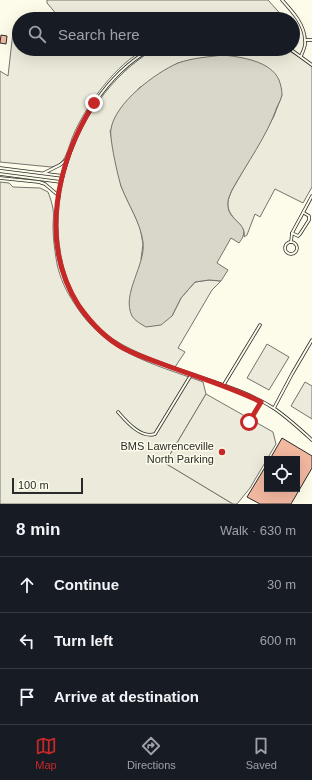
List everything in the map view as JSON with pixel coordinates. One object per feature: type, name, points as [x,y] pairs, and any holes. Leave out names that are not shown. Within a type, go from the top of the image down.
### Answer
[{"type":"lane","points":[[282,0],[292,12]]},
{"type":"lane","points":[[300,23],[306,40],[301,56],[312,65]]},
{"type":"lane","points":[[306,40],[312,40]]},
{"type":"lane","points":[[141,56],[128,65],[104,90],[86,116],[74,141],[61,182],[56,226],[56,242],[60,265],[72,294],[84,313],[94,325],[104,335],[122,347],[148,359],[244,394],[274,408],[312,440]]},
{"type":"lane","points":[[44,173],[60,166],[68,158]]},
{"type":"lane","points":[[0,168],[63,176]]},
{"type":"lane","points":[[26,177],[28,171]]},
{"type":"lane","points":[[0,174],[61,182]]},
{"type":"lane","points":[[0,178],[39,182],[45,184],[59,196]]},
{"type":"lane","points":[[291,242],[295,244],[297,249],[295,253],[290,254],[286,252],[285,248],[287,244],[291,242],[292,233],[312,196]]},
{"type":"lane","points":[[292,233],[298,236],[309,220],[309,216],[304,213]]},
{"type":"lane","points":[[223,386],[260,325]]},
{"type":"lane","points":[[274,408],[312,340]]},
{"type":"lane","points":[[118,412],[126,421],[142,433],[146,435],[155,434],[191,375]]},
{"type":"lane","points":[[249,422],[261,402]]},
{"type":"shaded area","points":[[47,0],[268,0],[279,12],[55,12],[47,3]]},
{"type":"shaded area","points":[[12,41],[12,56],[134,56],[104,85],[81,119],[64,159],[53,167],[0,162],[0,71],[8,76]]},
{"type":"shaded area","points":[[146,56],[298,56],[312,67],[312,187],[303,203],[275,189],[260,217],[255,214],[247,235],[244,237],[241,225],[229,211],[228,200],[232,190],[274,116],[282,95],[178,63],[139,88],[110,131],[121,186],[140,227],[143,244],[141,259],[172,316],[181,298],[195,282],[209,280],[221,281],[212,290],[178,348],[185,352],[175,367],[132,350],[103,332],[95,324],[73,292],[61,255],[58,215],[64,176],[78,137],[98,102],[124,72]]},
{"type":"shaded area","points":[[230,56],[263,64],[275,74],[279,80],[282,95],[268,128],[232,190],[228,200],[229,212],[240,224],[244,232],[239,243],[231,238],[217,263],[228,270],[221,281],[209,280],[195,282],[181,298],[172,316],[161,325],[146,327],[133,318],[129,307],[131,289],[143,251],[143,242],[134,213],[120,181],[112,148],[111,129],[114,119],[120,109],[137,90],[148,81],[178,63],[200,58]]},
{"type":"shaded area","points":[[0,182],[9,183],[13,187],[40,188],[48,192],[53,209],[54,246],[57,264],[62,279],[74,303],[86,320],[100,334],[115,345],[148,362],[203,382],[206,394],[165,463],[233,504],[0,504]]},
{"type":"shaded area","points":[[267,344],[289,357],[269,390],[247,378]]},
{"type":"shaded area","points":[[305,382],[312,386],[312,419],[291,406]]},
{"type":"shaded area","name":"BMS Lawrenceville North Parking","points":[[206,394],[273,432],[276,444],[269,456],[264,456],[264,464],[250,488],[237,504],[233,504],[165,463]]},
{"type":"building","points":[[1,35],[7,36],[6,44],[0,43]]},
{"type":"building","points":[[282,438],[312,456],[312,468],[300,489],[300,456],[272,456]]},
{"type":"building","points":[[264,469],[264,492],[298,492],[291,504],[260,504],[247,497]]},
{"type":"place","name":"BMS Lawrenceville North Parking","points":[[222,452]]},
{"type":"route","points":[[94,103],[78,131],[70,151],[61,182],[57,210],[56,242],[60,265],[72,294],[84,313],[94,325],[104,335],[122,347],[148,359],[244,394],[261,402],[249,422]]}]
